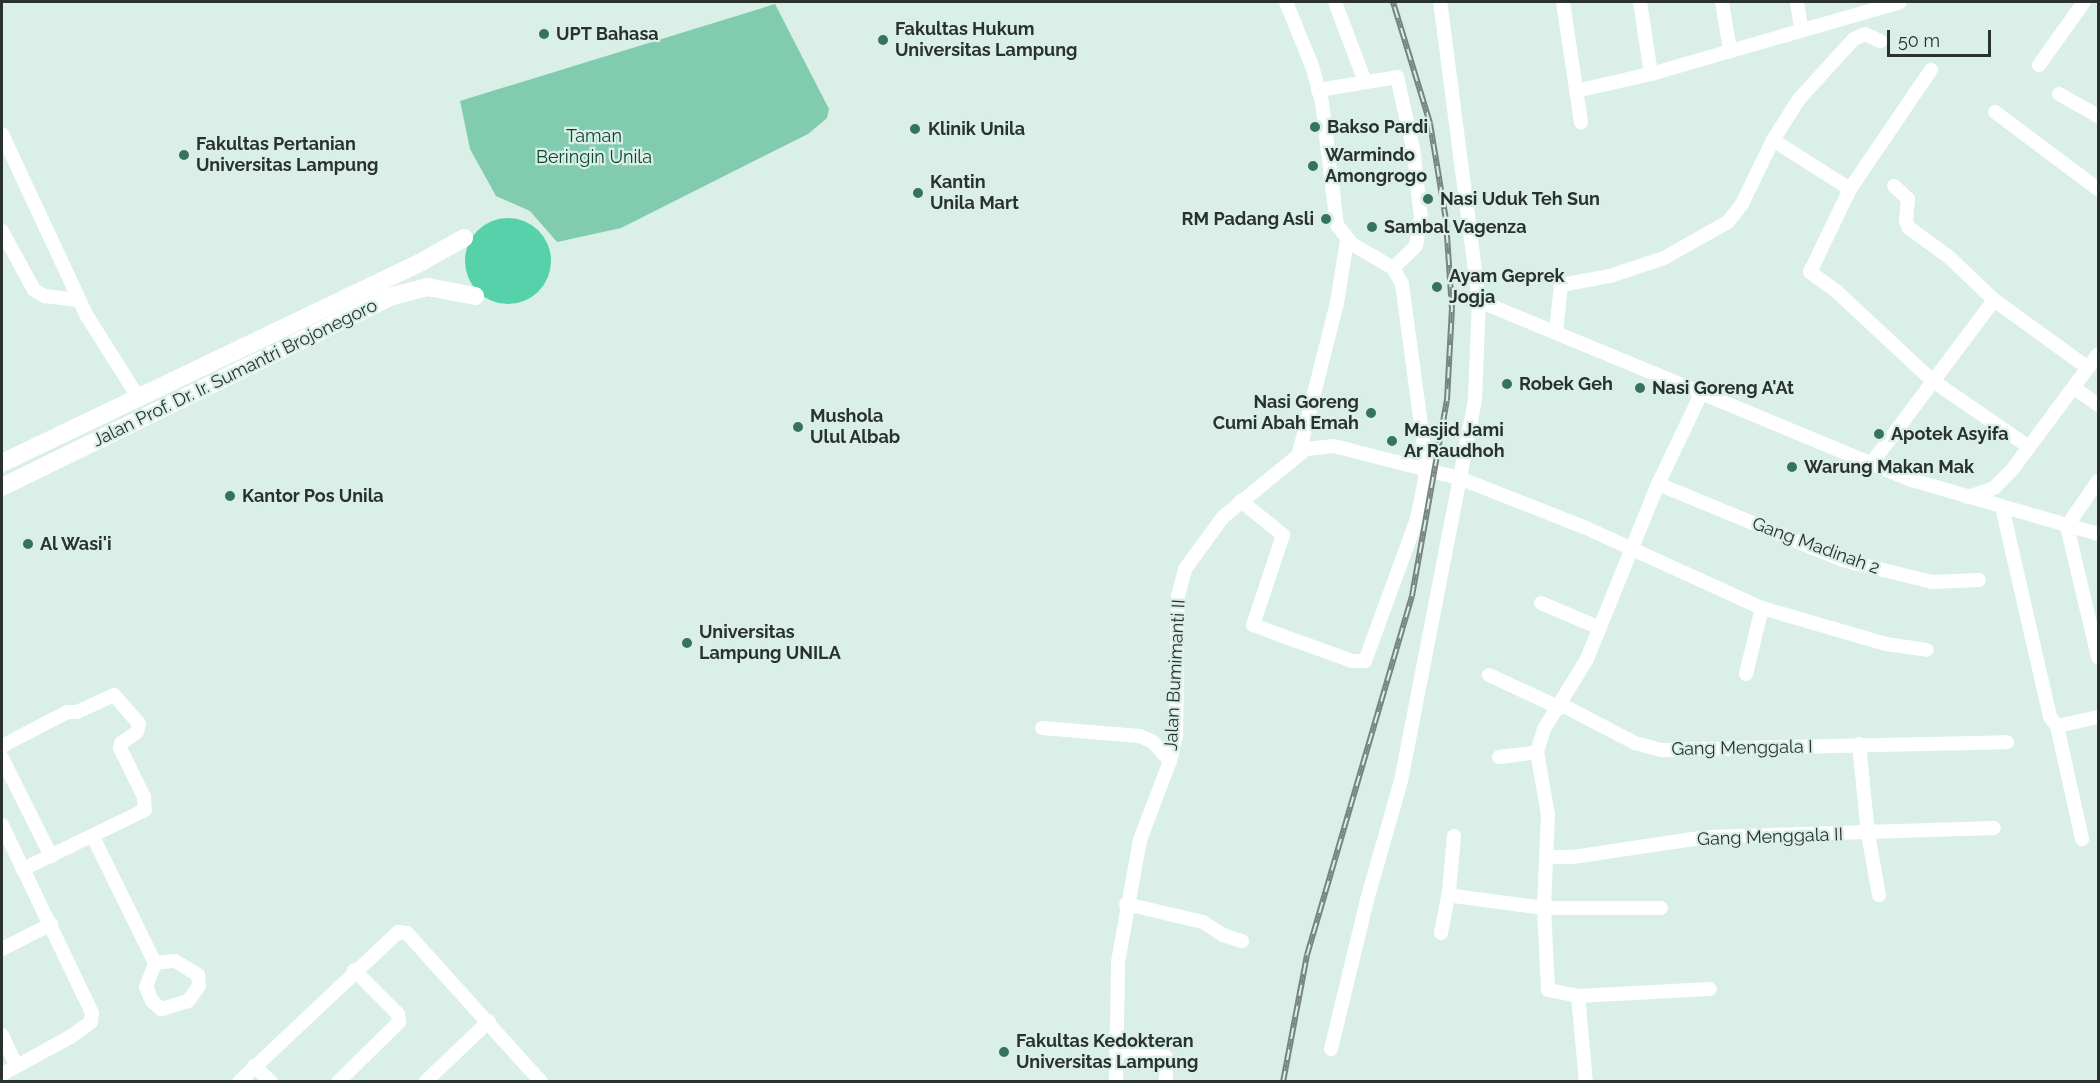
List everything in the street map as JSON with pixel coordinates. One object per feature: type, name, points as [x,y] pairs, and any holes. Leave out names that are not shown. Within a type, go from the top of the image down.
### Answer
[{"type":"street","points":[[1241,501],[1283,535],[1252,625],[1361,663],[1369,652],[1405,552],[1427,469],[1406,300],[1393,268],[1347,240],[1337,225],[1318,90],[1286,2]]},
{"type":"street","points":[[1335,2],[1365,82]]},
{"type":"street","points":[[1331,1049],[1367,900],[1401,781],[1475,399],[1479,301],[1440,2]]},
{"type":"street","points":[[1563,2],[1581,123]]},
{"type":"street","points":[[1641,2],[1651,74]]},
{"type":"street","points":[[1722,2],[1730,50]]},
{"type":"street","points":[[1797,2],[1801,28]]},
{"type":"street","points":[[1576,90],[1651,74],[1874,5],[1900,2]]},
{"type":"street","points":[[2039,65],[2084,2]]},
{"type":"street","points":[[1556,332],[1561,285],[1610,276],[1664,258],[1728,222],[1742,204],[1773,140],[1799,99],[1854,39],[1866,34],[1880,41]]},
{"type":"street","points":[[1932,70],[1850,189],[1810,272],[1836,291],[1932,381],[2029,447]]},
{"type":"street","points":[[1318,90],[1397,77],[1413,148],[1419,238],[1416,246],[1393,268]]},
{"type":"street","points":[[2059,94],[2098,116]]},
{"type":"street","points":[[1995,112],[2098,189]]},
{"type":"street","points":[[2,134],[78,300],[138,397]]},
{"type":"street","points":[[1773,140],[1850,189]]},
{"type":"street","points":[[1894,186],[1908,199],[1906,221],[1909,228],[1949,257],[1994,300],[2088,368]]},
{"type":"street","points":[[2,231],[34,290],[45,296],[78,300]]},
{"type":"street","name":"Jalan Prof. Dr. Ir. Sumantri Brojonegoro","points":[[2,463],[423,261],[464,238]]},
{"type":"street","points":[[1299,453],[1337,303],[1347,240]]},
{"type":"street","name":"Jalan Prof. Dr. Ir. Sumantri Brojonegoro","points":[[2,487],[389,297],[428,287],[475,296]]},
{"type":"street","points":[[1871,464],[1994,300]]},
{"type":"street","points":[[1479,301],[1871,464],[1963,497],[2098,534]]},
{"type":"street","points":[[1963,497],[1994,488],[2029,447],[2098,354]]},
{"type":"street","points":[[2074,388],[2098,405]]},
{"type":"street","points":[[1701,394],[1658,484],[1600,628],[1561,706],[1544,729],[1537,752],[1548,815],[1544,908],[1547,988],[1551,993],[1578,996],[1710,989]]},
{"type":"street","points":[[1299,453],[1324,445],[1334,446],[1459,478],[1631,549],[1761,608],[1886,644],[1927,650]]},
{"type":"street","name":"Jalan Bumimanti II","points":[[1116,1082],[1118,962],[1126,903],[1140,840],[1170,761],[1179,675],[1178,596],[1185,569],[1200,544],[1241,501],[1299,453]]},
{"type":"street","points":[[2098,481],[2067,526],[2098,657]]},
{"type":"street","name":"Gang Madinah 2","points":[[1658,484],[1842,560],[1932,582],[1979,580]]},
{"type":"street","points":[[2002,507],[2050,717],[2057,726],[2082,839]]},
{"type":"street","points":[[1541,603],[1600,628]]},
{"type":"street","points":[[1746,674],[1761,608]]},
{"type":"street","name":"Gang Menggala I","points":[[1490,675],[1561,706],[1635,743],[1662,750],[1859,744],[1925,747],[2007,742]]},
{"type":"street","points":[[2,746],[67,712],[77,712],[114,695],[120,699],[139,724],[137,732],[121,742],[120,748],[144,797],[145,810],[23,869]]},
{"type":"street","points":[[2057,726],[2098,717]]},
{"type":"street","points":[[1042,728],[1140,736],[1153,742],[1170,761]]},
{"type":"street","points":[[1859,744],[1868,834],[1879,895]]},
{"type":"street","points":[[1499,757],[1537,752]]},
{"type":"street","points":[[2,758],[51,856]]},
{"type":"street","points":[[2,825],[89,1001],[90,1022],[2,1074]]},
{"type":"street","name":"Gang Menggala II","points":[[1546,857],[1573,857],[1707,837],[1868,834],[1994,828]]},
{"type":"street","points":[[1441,933],[1449,892],[1454,836]]},
{"type":"street","points":[[93,837],[155,963]]},
{"type":"street","points":[[1449,892],[1461,898],[1544,908],[1661,908]]},
{"type":"street","points":[[1126,903],[1203,922],[1223,935],[1242,941]]},
{"type":"street","points":[[2,949],[51,924]]},
{"type":"street","points":[[239,1082],[391,936],[406,933],[489,1021],[541,1082]]},
{"type":"street","points":[[338,1082],[399,1022],[398,1014],[354,970]]},
{"type":"street","points":[[1578,996],[1586,1082]]},
{"type":"street","points":[[424,1082],[489,1021]]},
{"type":"street","points":[[2,1035],[16,1065]]},
{"type":"street","points":[[1117,1051],[1166,1057],[1166,1082]]},
{"type":"street","points":[[254,1066],[271,1082]]},
{"type":"green space","name":"Taman Beringin Unila","points":[[775,4],[829,109],[827,118],[808,134],[621,228],[557,242],[530,211],[496,196],[470,149],[460,101]]},
{"type":"shaded area","points":[[508,218],[532,225],[544,237],[551,261],[544,285],[532,297],[508,304],[484,297],[472,285],[465,261],[472,237],[484,225]]},
{"type":"railway","points":[[1283,1082],[1307,955],[1412,596],[1447,400],[1452,309],[1446,220],[1430,123],[1393,2]]},
{"type":"place","name":"UPT Bahasa","points":[[544,34]]},
{"type":"place","name":"Fakultas Hukum Universitas Lampung","points":[[883,40]]},
{"type":"place","name":"Bakso Pardi","points":[[1315,127]]},
{"type":"place","name":"Klinik Unila","points":[[915,129]]},
{"type":"place","name":"Fakultas Pertanian Universitas Lampung","points":[[184,155]]},
{"type":"place","name":"Warmindo Amongrogo","points":[[1313,166]]},
{"type":"place","name":"Kantin Unila Mart","points":[[918,193]]},
{"type":"place","name":"Nasi Uduk Teh Sun","points":[[1428,199]]},
{"type":"place","name":"RM Padang Asli","points":[[1326,219]]},
{"type":"place","name":"Sambal Vagenza","points":[[1372,227]]},
{"type":"place","name":"Ayam Geprek Jogja","points":[[1437,287]]},
{"type":"place","name":"Robek Geh","points":[[1507,384]]},
{"type":"place","name":"Nasi Goreng A'At","points":[[1640,388]]},
{"type":"place","name":"Nasi Goreng Cumi Abah Emah","points":[[1371,413]]},
{"type":"place","name":"Mushola Ulul Albab","points":[[798,427]]},
{"type":"place","name":"Apotek Asyifa","points":[[1879,434]]},
{"type":"place","name":"Masjid Jami Ar Raudhoh","points":[[1392,441]]},
{"type":"place","name":"Warung Makan Mak","points":[[1792,467]]},
{"type":"place","name":"Kantor Pos Unila","points":[[230,496]]},
{"type":"place","name":"Al Wasi'i","points":[[28,544]]},
{"type":"place","name":"Universitas Lampung UNILA","points":[[687,643]]},
{"type":"place","name":"Fakultas Kedokteran Universitas Lampung","points":[[1004,1052]]}]
